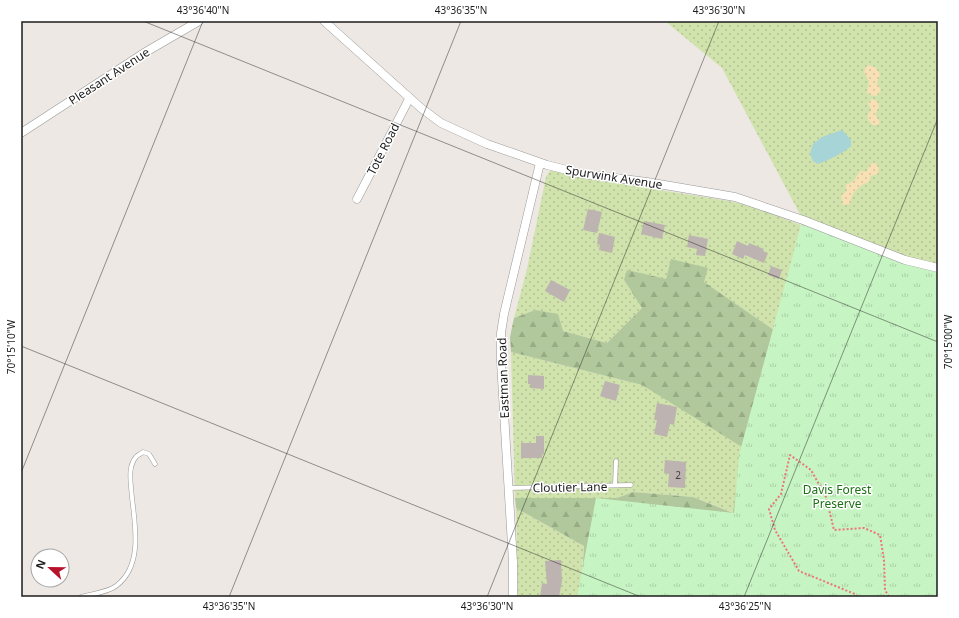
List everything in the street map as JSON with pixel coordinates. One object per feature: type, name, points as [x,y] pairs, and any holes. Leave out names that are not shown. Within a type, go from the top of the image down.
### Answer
[{"type":"street","name":"Pleasant Avenue","points":[[21,133],[144,53],[200,21]]},
{"type":"street","name":"Spurwink Avenue","points":[[324,21],[409,99],[441,123],[487,144],[540,163],[583,174],[652,183],[735,197],[803,220],[905,260],[938,268]]},
{"type":"street","name":"Tote Road","points":[[357,199],[409,99]]},
{"type":"street","name":"Eastman Road","points":[[513,597],[513,562],[501,362],[501,333],[504,314],[540,163]]},
{"type":"lane","points":[[81,597],[115,587],[122,581],[130,568],[135,554],[135,523],[130,477],[131,467],[136,456],[143,452],[149,454],[156,464]]},
{"type":"lane","points":[[615,485],[616,461]]},
{"type":"lane","name":"Cloutier Lane","points":[[508,488],[631,485]]},
{"type":"path","points":[[857,597],[855,594],[799,571],[775,530],[769,509],[781,494],[790,455],[811,470],[826,497],[834,530],[864,528],[880,536],[884,560],[885,590],[889,597]]},
{"type":"green space","points":[[665,21],[938,21],[938,268],[803,220],[722,68]]},
{"type":"green space","points":[[554,170],[584,178],[729,201],[750,206],[801,225],[774,330],[671,260],[666,279],[624,280],[642,308],[607,343],[563,331],[535,310],[514,318],[527,269],[546,177],[550,171]]},
{"type":"green space","name":"Davis Forest Preserve","points":[[803,220],[905,260],[938,597],[581,596],[584,546],[516,508],[515,498],[617,498],[633,492],[693,497],[733,513],[742,447],[642,385],[511,352],[510,337],[514,318],[535,310],[558,314],[563,331],[607,343],[642,308],[624,280],[627,270],[666,279],[671,259],[708,268],[704,282],[774,330]]},
{"type":"green space","name":"Davis Forest Preserve","points":[[801,225],[831,231],[938,268],[938,597],[577,597],[596,498],[734,513],[739,455]]},
{"type":"green space","points":[[511,352],[642,385],[742,446],[734,513],[693,497],[633,492],[617,498],[515,498]]},
{"type":"green space","points":[[516,508],[584,546],[580,597],[518,597]]},
{"type":"sand","points":[[867,65],[875,67],[880,74],[877,83],[881,90],[877,96],[870,95],[867,92],[869,81],[864,72]]},
{"type":"sand","points":[[873,99],[878,102],[879,107],[875,114],[880,122],[878,125],[873,125],[868,120],[868,115],[871,109],[868,104],[870,100]]},
{"type":"sand","points":[[874,162],[879,167],[878,174],[871,176],[869,182],[856,190],[852,196],[850,204],[843,205],[841,195],[846,192],[846,185],[854,181],[860,171],[866,172],[870,165]]},
{"type":"water","points":[[842,130],[851,140],[851,146],[840,154],[822,163],[818,164],[813,161],[810,154],[813,144],[822,137]]},
{"type":"building","points":[[588,209],[602,212],[597,233],[583,230]]},
{"type":"building","points":[[644,221],[665,225],[662,239],[641,234]]},
{"type":"building","points":[[599,233],[615,237],[612,253],[599,250],[600,245],[597,244]]},
{"type":"building","points":[[689,235],[708,239],[705,256],[696,255],[697,249],[687,247]]},
{"type":"building","points":[[737,241],[748,246],[749,243],[764,249],[763,251],[768,253],[764,263],[745,255],[743,259],[732,254]]},
{"type":"building","points":[[771,266],[782,270],[779,279],[768,275]]},
{"type":"building","points":[[551,280],[570,290],[564,302],[545,291]]},
{"type":"building","points":[[528,375],[544,376],[544,389],[530,388],[530,384],[528,384]]},
{"type":"building","points":[[605,381],[620,385],[616,401],[600,396]]},
{"type":"building","points":[[657,403],[677,407],[674,425],[670,424],[667,437],[654,434],[657,420],[654,420]]},
{"type":"building","points":[[536,436],[544,436],[544,454],[542,454],[542,458],[521,458],[521,443],[536,443]]},
{"type":"building","points":[[665,460],[686,462],[685,488],[668,487],[669,474],[664,473]]},
{"type":"building","points":[[561,560],[562,581],[559,597],[540,597],[542,583],[547,584],[545,561]]}]
